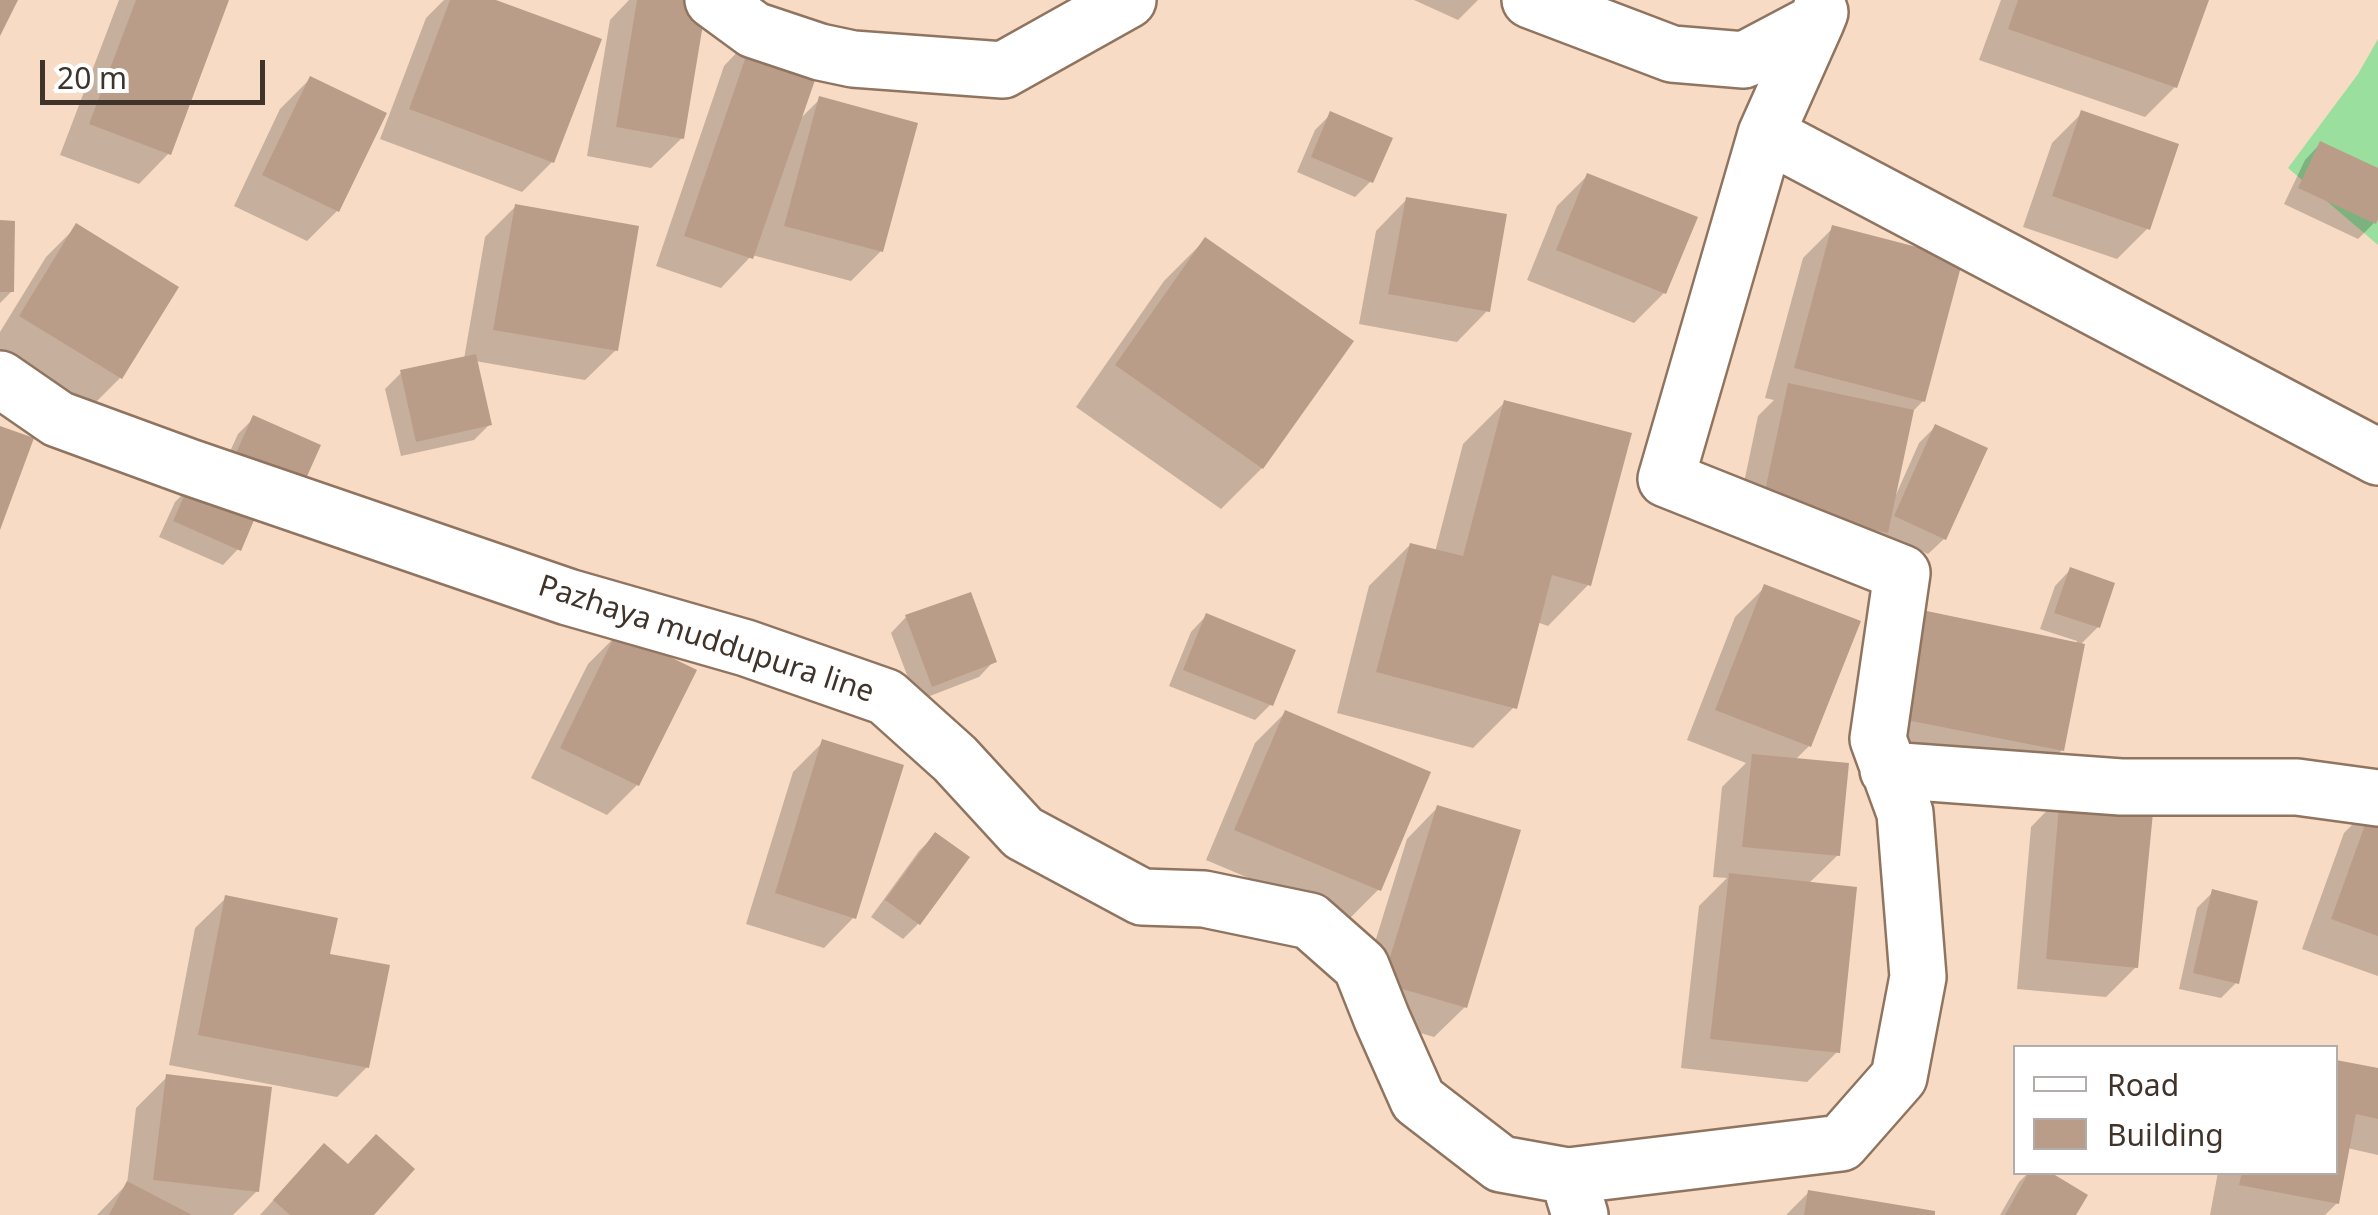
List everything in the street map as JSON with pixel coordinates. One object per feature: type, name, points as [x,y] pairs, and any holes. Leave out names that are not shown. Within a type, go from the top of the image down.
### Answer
[{"type":"street","points":[[714,0],[754,30],[853,60],[1003,70],[1128,0]]},
{"type":"street","points":[[1530,0],[1672,54],[1744,60],[1821,11]]},
{"type":"street","points":[[1821,11],[1766,134],[2378,457]]},
{"type":"street","name":"Pazhaya muddupura line","points":[[0,379],[58,419],[188,466],[568,597],[746,648],[886,696],[955,759],[1023,833],[1142,897],[1204,898],[1310,921],[1362,966],[1418,1100],[1501,1164],[1574,1196],[1841,1143],[1899,1077],[1918,978],[1905,814],[1878,739],[1902,573],[1666,479],[1766,134]]},
{"type":"street","points":[[1888,770],[2121,787],[2297,787],[2378,798]]},
{"type":"green space","points":[[2378,39],[2378,245],[2288,168],[2358,74]]},
{"type":"building","points":[[0,0],[18,0],[0,36]]},
{"type":"building","points":[[136,0],[229,0],[171,155],[89,124]]},
{"type":"building","points":[[450,0],[496,0],[602,39],[554,163],[409,109]]},
{"type":"building","points":[[637,0],[707,0],[684,139],[616,127]]},
{"type":"building","points":[[2018,0],[2209,0],[2177,88],[2008,29]]},
{"type":"building","points":[[754,33],[823,57],[753,259],[684,236]]},
{"type":"building","points":[[310,76],[387,113],[339,212],[262,175]]},
{"type":"building","points":[[819,96],[918,123],[883,252],[784,226]]},
{"type":"building","points":[[2081,110],[2179,144],[2150,230],[2052,196]]},
{"type":"building","points":[[1330,111],[1393,138],[1373,183],[1311,157]]},
{"type":"building","points":[[2320,141],[2378,168],[2376,224],[2298,188]]},
{"type":"building","points":[[1587,173],[1698,217],[1666,294],[1556,250]]},
{"type":"building","points":[[1406,197],[1507,214],[1490,312],[1388,294]]},
{"type":"building","points":[[515,204],[639,226],[618,351],[493,330]]},
{"type":"building","points":[[0,220],[15,221],[14,292],[0,292]]},
{"type":"building","points":[[76,223],[179,287],[122,379],[19,316]]},
{"type":"building","points":[[1832,225],[1963,259],[1925,402],[1794,368]]},
{"type":"building","points":[[1205,237],[1354,341],[1263,469],[1115,365]]},
{"type":"building","points":[[476,354],[492,425],[416,442],[400,370]]},
{"type":"building","points":[[1788,383],[1914,410],[1888,533],[1762,505]]},
{"type":"building","points":[[1504,400],[1632,433],[1591,586],[1552,575],[1517,709],[1376,672],[1410,543],[1463,556]]},
{"type":"building","points":[[253,415],[321,445],[304,483],[236,453]]},
{"type":"building","points":[[1935,424],[1988,448],[1946,540],[1894,516]]},
{"type":"building","points":[[0,426],[34,438],[0,530]]},
{"type":"building","points":[[190,483],[257,513],[241,551],[173,521]]},
{"type":"building","points":[[2070,567],[2115,583],[2100,628],[2054,613]]},
{"type":"building","points":[[1764,584],[1861,621],[1811,747],[1715,710]]},
{"type":"building","points":[[971,592],[997,662],[932,687],[905,615]]},
{"type":"building","points":[[1917,609],[2085,644],[2064,751],[1896,718]]},
{"type":"building","points":[[1206,613],[1296,650],[1273,706],[1183,670]]},
{"type":"building","points":[[617,631],[697,670],[639,786],[560,748]]},
{"type":"building","points":[[1285,710],[1431,772],[1381,891],[1234,830]]},
{"type":"building","points":[[822,739],[904,765],[856,919],[775,893]]},
{"type":"building","points":[[1752,754],[1849,763],[1840,856],[1742,847]]},
{"type":"building","points":[[2060,794],[2154,802],[2138,968],[2046,959]]},
{"type":"building","points":[[2374,800],[2378,802],[2378,936],[2331,919]]},
{"type":"building","points":[[1437,805],[1521,830],[1467,1008],[1382,983]]},
{"type":"building","points":[[935,832],[970,857],[920,925],[885,900]]},
{"type":"building","points":[[1729,873],[1857,887],[1840,1053],[1710,1039]]},
{"type":"building","points":[[2212,889],[2258,901],[2239,984],[2193,973]]},
{"type":"building","points":[[225,895],[338,918],[330,954],[390,965],[369,1068],[198,1035]]},
{"type":"building","points":[[2338,1060],[2378,1068],[2378,1119],[2356,1114],[2339,1204],[2239,1185],[2241,1175],[2338,1175]]},
{"type":"building","points":[[166,1074],[272,1087],[259,1192],[153,1180]]},
{"type":"building","points":[[376,1134],[415,1169],[374,1215],[290,1215],[273,1200],[324,1143],[348,1164]]},
{"type":"building","points":[[2027,1175],[2055,1175],[2088,1195],[2076,1215],[2005,1215]]},
{"type":"building","points":[[127,1181],[192,1215],[109,1215]]},
{"type":"building","points":[[1808,1190],[1935,1211],[1935,1215],[1804,1215]]}]
